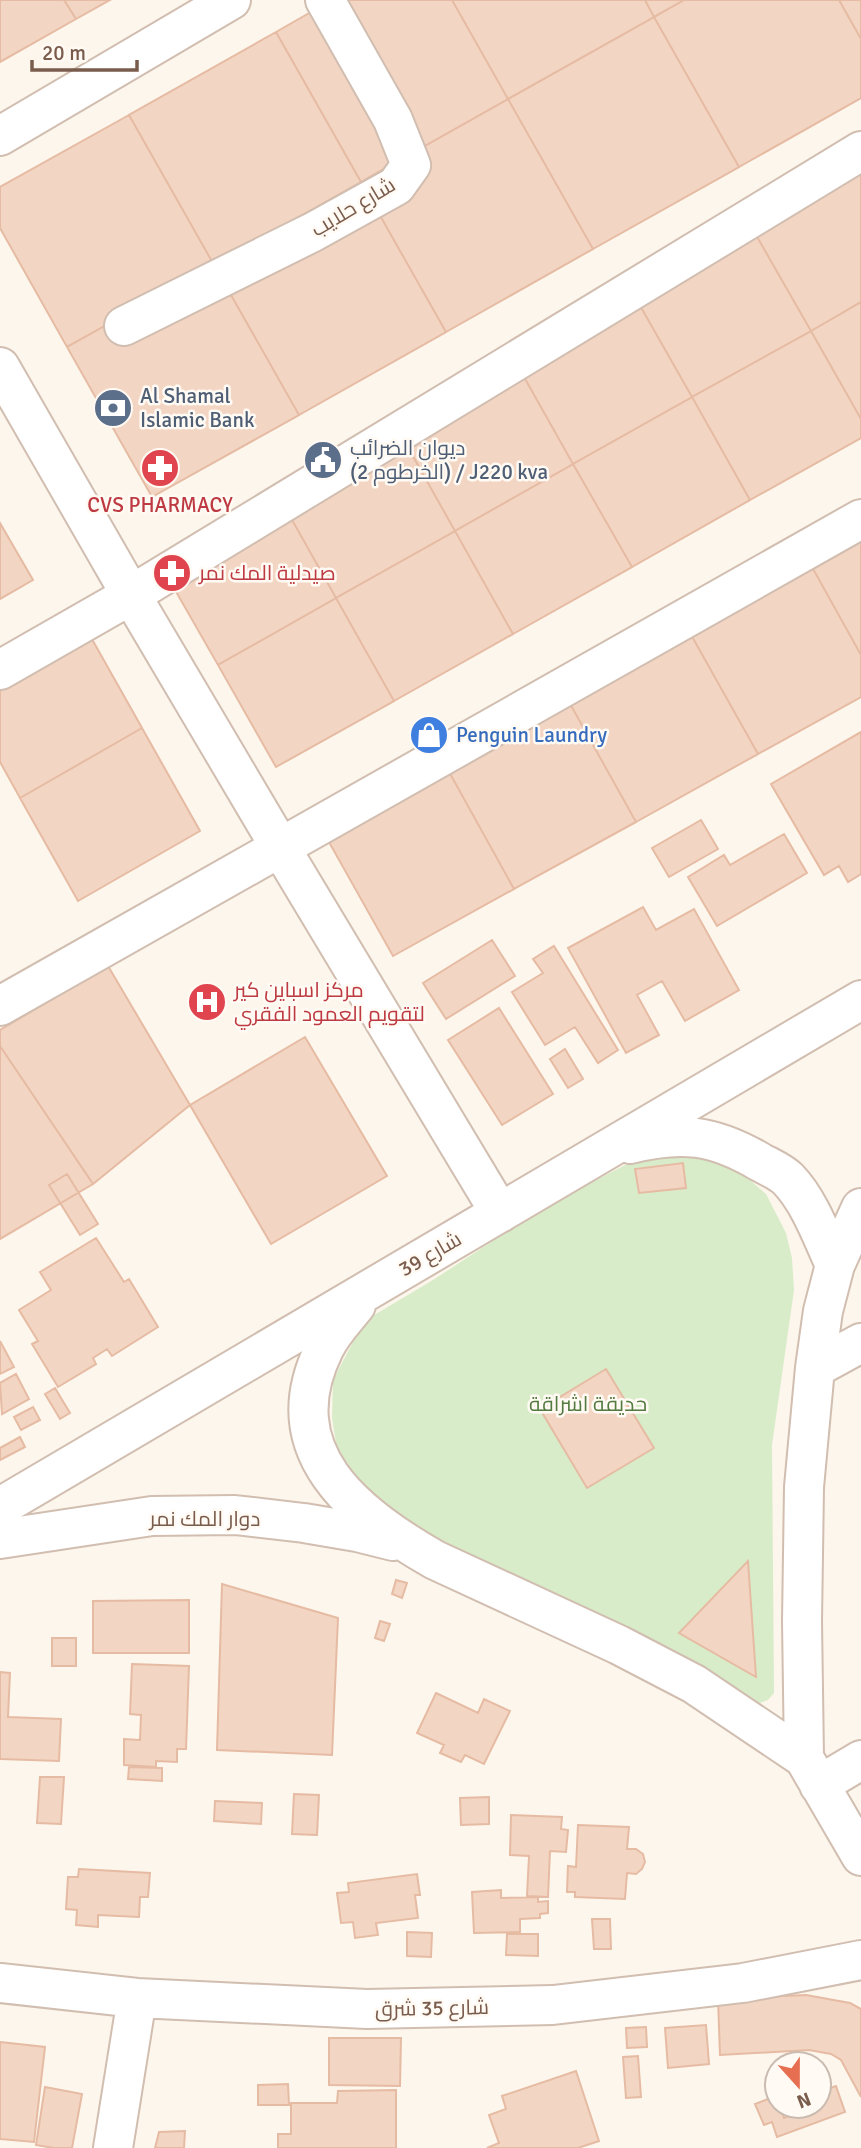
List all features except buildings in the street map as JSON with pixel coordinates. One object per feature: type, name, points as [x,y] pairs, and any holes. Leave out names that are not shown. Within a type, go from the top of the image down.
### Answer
[{"type":"street","points":[[0,136],[231,0]]},
{"type":"street","name":"شارع حلايب","points":[[124,326],[313,232],[373,199],[396,186],[411,165],[393,120],[325,0]]},
{"type":"street","points":[[0,670],[131,595],[861,151]]},
{"type":"street","points":[[1,371],[280,847],[500,1213]]},
{"type":"street","points":[[0,1006],[861,519]]},
{"type":"street","name":"شارع 39","points":[[0,1507],[861,1000]]},
{"type":"street","points":[[608,1150],[654,1138],[697,1137],[723,1142],[743,1152],[787,1178],[802,1199],[835,1265]]},
{"type":"street","points":[[811,1772],[802,1621],[804,1487],[823,1311],[835,1265],[861,1208]]},
{"type":"street","points":[[366,1292],[324,1349],[311,1388],[309,1431],[318,1458],[338,1486],[359,1508],[409,1545],[435,1560],[620,1646],[694,1684],[811,1772],[861,1856]]},
{"type":"street","points":[[815,1368],[861,1343]]},
{"type":"street","name":"دوار المك نمر","points":[[0,1539],[152,1517],[235,1515],[331,1527],[409,1545]]},
{"type":"street","points":[[811,1772],[861,1760]]},
{"type":"street","name":"شارع 35 شرق","points":[[0,1983],[137,1998],[367,2009],[553,2006],[743,1983],[861,1961]]},
{"type":"street","points":[[113,2148],[137,1998]]},
{"type":"green space","name":"حديقة اشراقة","points":[[656,1149],[713,1154],[743,1174],[766,1194],[786,1233],[792,1258],[794,1290],[772,1445],[774,1693],[768,1700],[754,1705],[397,1518],[344,1466],[336,1443],[332,1418],[333,1380],[364,1321],[433,1280],[548,1205]]},
{"type":"place","name":"Al Shamal Islamic Bank","points":[[113,408]]},
{"type":"place","name":"ديوان الضرائب (الخرطوم 2) / J220 kva","points":[[323,460]]},
{"type":"place","name":"CVS PHARMACY","points":[[160,468]]},
{"type":"place","name":"صيدلية المك نمر","points":[[172,573]]},
{"type":"place","name":"Penguin Laundry","points":[[429,735]]},
{"type":"place","name":"مركز اسباين كير لتقويم العمود الفقري","points":[[207,1002]]}]
